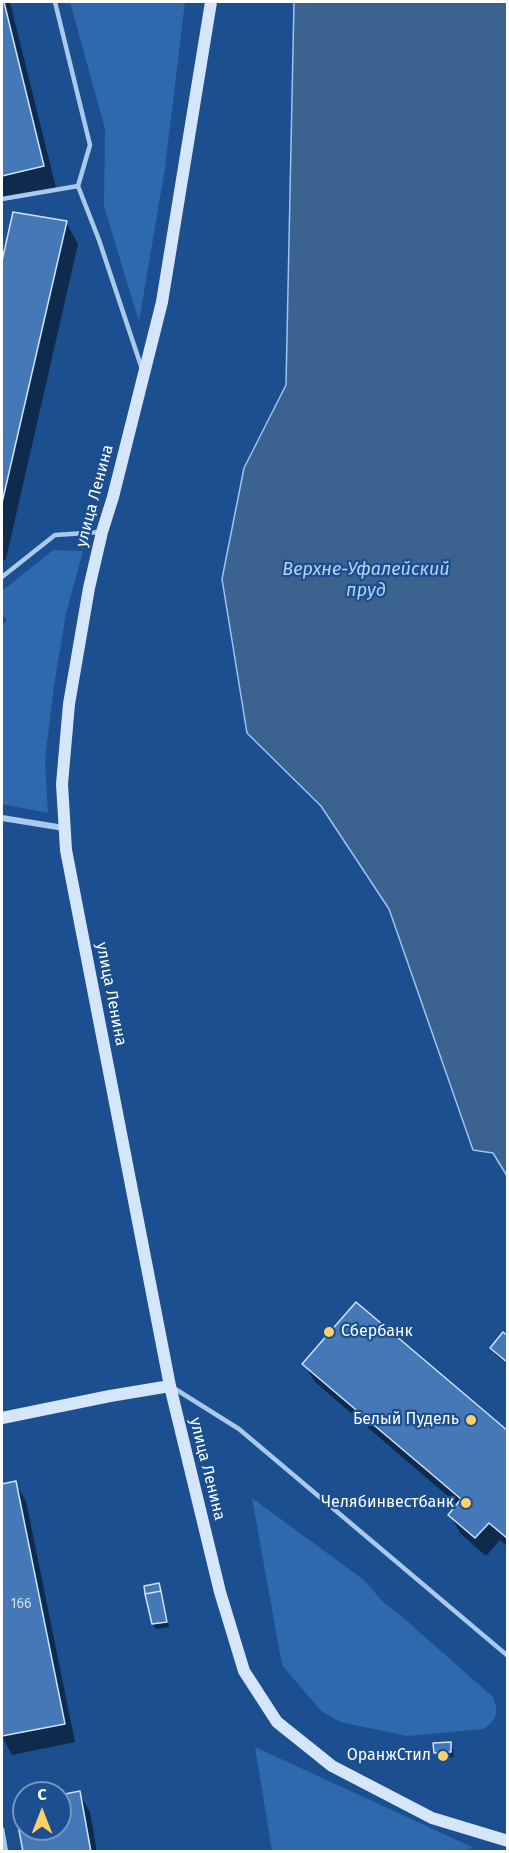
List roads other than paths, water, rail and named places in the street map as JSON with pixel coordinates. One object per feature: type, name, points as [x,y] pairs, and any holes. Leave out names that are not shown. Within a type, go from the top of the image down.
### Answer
[{"type":"main road","name":"улица Ленина","points":[[211,2],[162,302],[89,588],[69,704],[62,784],[66,850],[170,1386],[220,1592],[244,1671],[277,1722],[332,1766],[432,1818],[507,1841]]},
{"type":"main road","points":[[2,1418],[170,1386]]},
{"type":"street","points":[[2,818],[64,828]]},
{"type":"lane","points":[[54,2],[90,145],[78,186],[99,240],[143,374]]},
{"type":"lane","points":[[2,199],[78,186]]},
{"type":"lane","points":[[2,577],[55,535],[102,532]]},
{"type":"lane","points":[[170,1386],[239,1429],[507,1656]]},
{"type":"lane","points":[[2,1829],[6,1851]]},
{"type":"water","name":"Верхне-Уфалейский пруд","points":[[294,2],[507,2],[507,1176],[493,1153],[473,1150],[389,909],[321,806],[247,733],[222,579],[244,468],[286,385]]},
{"type":"place","name":"Сбербанк","points":[[329,1332]]},
{"type":"place","name":"Белый Пудель","points":[[471,1420]]},
{"type":"place","name":"Челябинвестбанк","points":[[466,1503]]},
{"type":"place","name":"ОранжСтил","points":[[443,1756]]}]
